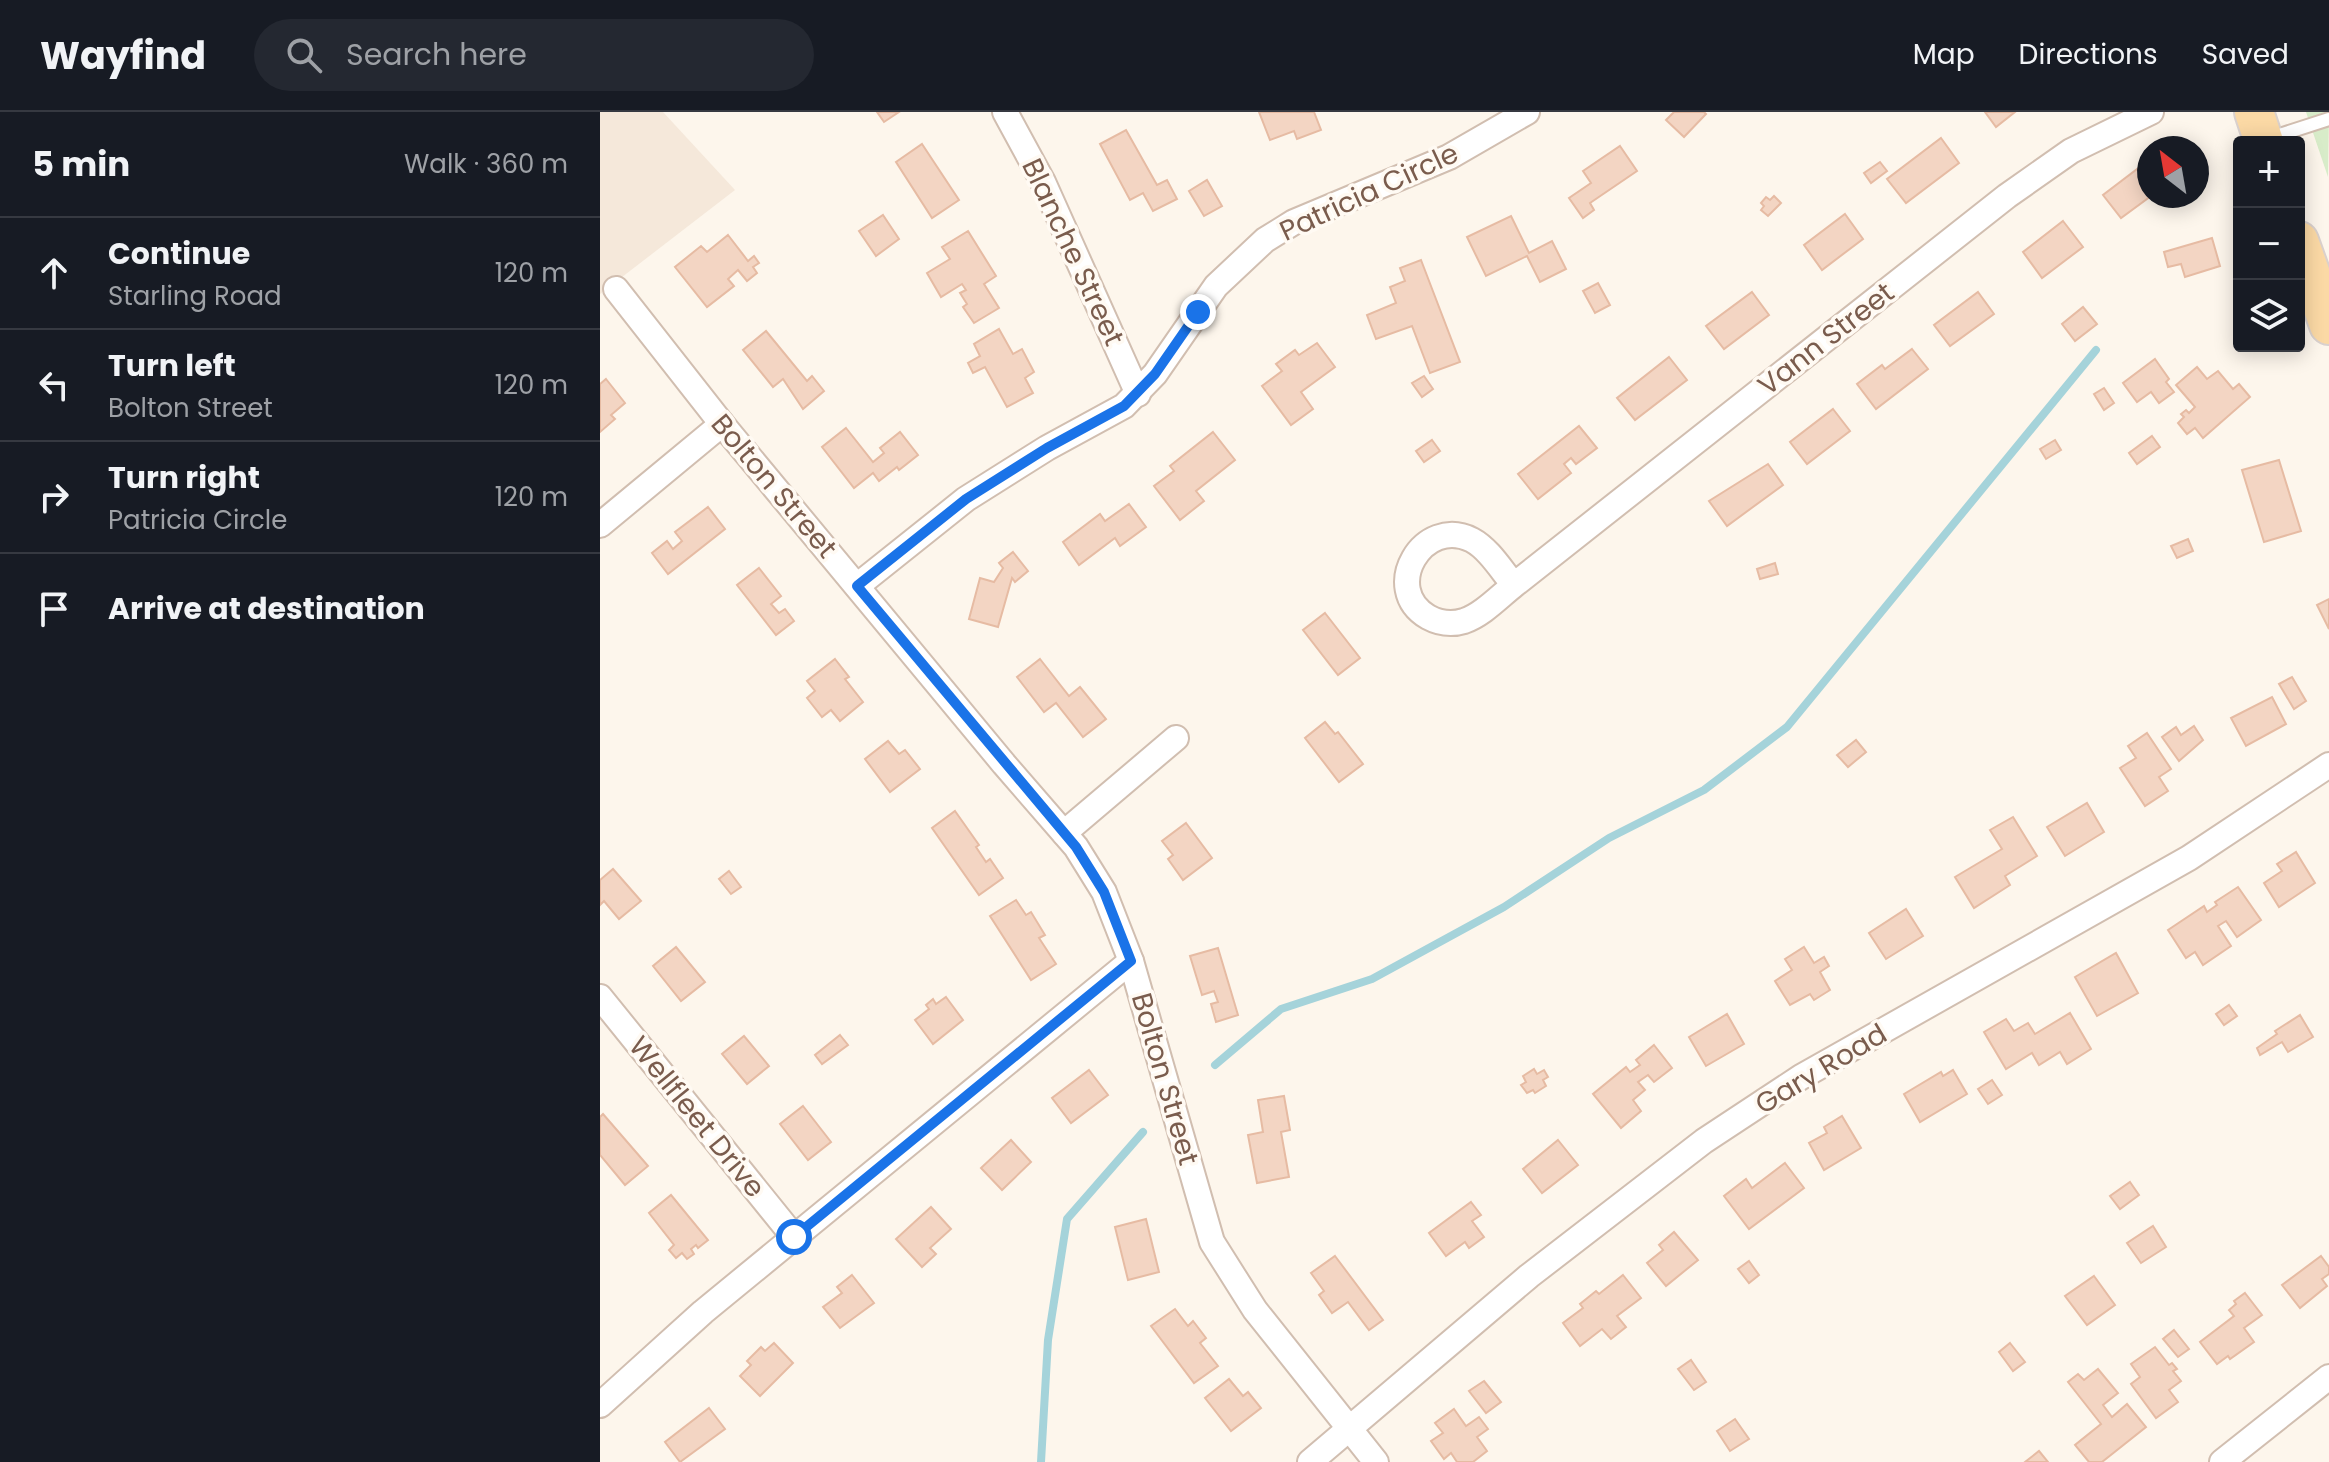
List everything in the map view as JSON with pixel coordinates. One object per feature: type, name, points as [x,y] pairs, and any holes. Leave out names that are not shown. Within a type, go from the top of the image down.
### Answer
[{"type":"main road","points":[[2305,258],[2329,325]]},
{"type":"street","name":"Blanche Street","points":[[1005,112],[1043,182],[1138,394]]},
{"type":"street","name":"Patricia Circle","points":[[857,586],[966,499],[1047,448],[1114,413],[1138,394],[1216,286],[1265,240],[1294,222],[1449,157],[1527,112]]},
{"type":"street","name":"Vann Street","points":[[1514,585],[2007,196],[2071,151],[2151,112]]},
{"type":"street","name":"Bolton Street","points":[[616,289],[722,424],[1076,847],[1104,892],[1131,961],[1212,1242],[1255,1310],[1376,1462]]},
{"type":"street","points":[[600,525],[722,424]]},
{"type":"street","points":[[1064,833],[1176,738]]},
{"type":"street","name":"Gary Road","points":[[1310,1462],[1529,1276],[1704,1141],[1801,1077],[2189,858],[2329,765]]},
{"type":"street","points":[[600,1405],[703,1312],[1131,961]]},
{"type":"street","name":"Wellfleet Drive","points":[[600,997],[794,1237]]},
{"type":"street","points":[[2222,1462],[2329,1377]]},
{"type":"lane","points":[[2260,131],[2329,119]]},
{"type":"shaded area","points":[[600,112],[663,112],[735,190],[600,294]]},
{"type":"green space","points":[[2306,112],[2329,112],[2328,177]]},
{"type":"building","points":[[877,112],[899,112],[884,122]]},
{"type":"building","points":[[1259,112],[1314,112],[1321,130],[1297,139],[1294,131],[1270,140]]},
{"type":"building","points":[[1674,112],[1706,114],[1684,137],[1666,120]]},
{"type":"building","points":[[1985,112],[2015,112],[1996,127]]},
{"type":"building","points":[[1126,130],[1157,185],[1167,180],[1177,199],[1153,211],[1143,193],[1130,200],[1100,144]]},
{"type":"building","points":[[1941,138],[1959,163],[1906,203],[1887,179]]},
{"type":"building","points":[[922,144],[959,200],[932,218],[896,162]]},
{"type":"building","points":[[1620,146],[1637,171],[1590,203],[1594,210],[1583,218],[1569,198],[1591,183],[1583,171]]},
{"type":"building","points":[[1880,162],[1887,171],[1871,183],[1864,173]]},
{"type":"building","points":[[2137,169],[2137,206],[2121,218],[2103,195]]},
{"type":"building","points":[[1207,180],[1222,206],[1204,216],[1189,191]]},
{"type":"building","points":[[1774,196],[1781,203],[1768,216],[1761,210],[1764,206],[1761,203],[1766,197],[1770,200]]},
{"type":"building","points":[[1845,214],[1863,239],[1822,270],[1804,245]]},
{"type":"building","points":[[883,215],[899,239],[876,256],[859,231]]},
{"type":"building","points":[[1511,216],[1529,253],[1552,241],[1566,269],[1540,282],[1527,256],[1486,276],[1467,237]]},
{"type":"building","points":[[2063,221],[2083,247],[2042,278],[2023,252]]},
{"type":"building","points":[[968,231],[996,276],[984,284],[999,308],[974,323],[963,307],[967,304],[960,293],[966,290],[962,284],[941,297],[927,273],[950,259],[942,247]]},
{"type":"building","points":[[728,235],[748,261],[754,256],[759,263],[753,267],[757,273],[747,281],[738,270],[728,279],[734,286],[707,307],[675,267],[701,246],[707,252]]},
{"type":"building","points":[[2212,238],[2220,266],[2185,277],[2181,264],[2168,267],[2164,252]]},
{"type":"building","points":[[1421,260],[1460,362],[1430,373],[1412,326],[1376,339],[1367,315],[1396,303],[1390,287],[1405,281],[1400,268]]},
{"type":"building","points":[[1598,283],[1610,305],[1595,313],[1583,291]]},
{"type":"building","points":[[1752,292],[1769,315],[1724,349],[1706,326]]},
{"type":"building","points":[[1978,292],[1994,314],[1950,346],[1934,325]]},
{"type":"building","points":[[2083,307],[2097,324],[2075,341],[2062,324]]},
{"type":"building","points":[[999,329],[1013,354],[1022,349],[1034,372],[1025,378],[1033,393],[1007,407],[985,367],[973,373],[968,363],[980,356],[974,344]]},
{"type":"building","points":[[766,331],[807,381],[812,376],[824,391],[803,409],[783,379],[773,387],[743,350]]},
{"type":"building","points":[[1317,343],[1335,367],[1301,392],[1313,409],[1291,425],[1262,386],[1282,371],[1276,364],[1295,350],[1299,355]]},
{"type":"building","points":[[1912,349],[1928,369],[1876,409],[1857,384],[1882,365],[1885,369]]},
{"type":"building","points":[[1669,357],[1687,380],[1635,420],[1617,398]]},
{"type":"building","points":[[2155,359],[2174,392],[2159,403],[2151,392],[2137,402],[2123,383]]},
{"type":"building","points":[[2197,367],[2207,379],[2218,371],[2233,389],[2239,384],[2250,397],[2203,438],[2195,428],[2187,434],[2178,423],[2184,417],[2181,414],[2186,410],[2189,413],[2195,407],[2176,385]]},
{"type":"building","points":[[1424,376],[1433,389],[1422,397],[1412,383]]},
{"type":"building","points":[[606,379],[625,403],[611,415],[615,419],[600,432],[600,384]]},
{"type":"building","points":[[2104,388],[2114,403],[2104,410],[2094,394]]},
{"type":"building","points":[[1833,409],[1850,431],[1807,464],[1790,442]]},
{"type":"building","points":[[1579,426],[1597,448],[1576,464],[1571,458],[1564,464],[1571,473],[1538,499],[1518,474]]},
{"type":"building","points":[[846,428],[873,462],[884,453],[880,448],[900,432],[918,455],[879,481],[873,473],[854,488],[822,447]]},
{"type":"building","points":[[1213,432],[1235,460],[1196,491],[1204,501],[1180,520],[1154,486],[1174,471],[1170,466]]},
{"type":"building","points":[[2152,436],[2160,447],[2137,464],[2129,453]]},
{"type":"building","points":[[1432,440],[1440,451],[1424,462],[1416,451]]},
{"type":"building","points":[[2055,440],[2061,450],[2046,459],[2040,449]]},
{"type":"building","points":[[2279,460],[2301,531],[2264,542],[2242,470]]},
{"type":"building","points":[[1768,464],[1783,485],[1727,526],[1709,501]]},
{"type":"building","points":[[1129,504],[1146,527],[1120,546],[1115,538],[1079,565],[1063,542],[1100,514],[1105,521]]},
{"type":"building","points":[[708,507],[725,529],[668,574],[652,553],[667,541],[673,549],[682,541],[675,532]]},
{"type":"building","points":[[2188,539],[2193,551],[2177,558],[2171,546]]},
{"type":"building","points":[[1013,552],[1028,571],[1015,582],[1012,578],[998,627],[969,619],[980,578],[994,582],[1003,568],[999,563]]},
{"type":"building","points":[[1775,563],[1778,574],[1760,579],[1757,569]]},
{"type":"building","points":[[759,568],[781,596],[771,604],[779,613],[785,609],[794,621],[776,635],[737,585]]},
{"type":"building","points":[[2329,599],[2329,629],[2317,605]]},
{"type":"building","points":[[1325,613],[1360,658],[1338,675],[1303,630]]},
{"type":"building","points":[[835,659],[849,677],[845,679],[863,702],[840,721],[831,710],[822,717],[807,698],[815,691],[807,681]]},
{"type":"building","points":[[1040,659],[1069,696],[1080,687],[1106,719],[1083,737],[1056,703],[1044,712],[1017,677]]},
{"type":"building","points":[[2292,677],[2306,701],[2294,709],[2279,684]]},
{"type":"building","points":[[2272,697],[2286,724],[2246,746],[2231,718]]},
{"type":"building","points":[[1325,722],[1335,734],[1338,732],[1363,764],[1339,782],[1305,738]]},
{"type":"building","points":[[2194,726],[2203,740],[2179,761],[2162,737],[2176,727],[2181,735]]},
{"type":"building","points":[[2147,733],[2171,769],[2159,777],[2168,791],[2145,806],[2120,768],[2136,758],[2128,746]]},
{"type":"building","points":[[1856,740],[1866,752],[1848,767],[1837,755]]},
{"type":"building","points":[[888,741],[899,754],[905,750],[920,769],[890,792],[865,759]]},
{"type":"building","points":[[2087,803],[2104,832],[2065,856],[2047,827]]},
{"type":"building","points":[[955,811],[979,845],[976,847],[986,862],[990,859],[1003,878],[979,895],[932,828]]},
{"type":"building","points":[[2013,817],[2037,856],[2005,876],[2010,885],[1974,908],[1955,877],[2002,849],[1990,830]]},
{"type":"building","points":[[1186,823],[1212,858],[1183,880],[1168,859],[1173,855],[1162,841]]},
{"type":"building","points":[[2296,852],[2315,883],[2279,907],[2264,883],[2282,871],[2277,864]]},
{"type":"building","points":[[613,869],[641,901],[619,919],[604,901],[600,905],[600,880]]},
{"type":"building","points":[[729,871],[741,887],[731,894],[719,879]]},
{"type":"building","points":[[2238,887],[2261,920],[2237,937],[2226,921],[2218,926],[2231,946],[2203,965],[2195,952],[2186,958],[2168,930],[2204,906],[2207,912],[2217,905],[2215,902]]},
{"type":"building","points":[[1016,900],[1026,915],[1031,912],[1045,935],[1039,938],[1056,964],[1031,980],[990,916]]},
{"type":"building","points":[[1906,909],[1923,936],[1886,959],[1869,933]]},
{"type":"building","points":[[676,947],[705,982],[681,1001],[653,966]]},
{"type":"building","points":[[1804,947],[1814,963],[1824,957],[1829,966],[1820,972],[1830,990],[1814,1000],[1810,994],[1790,1005],[1775,981],[1792,970],[1785,959]]},
{"type":"building","points":[[1218,948],[1238,1015],[1216,1022],[1211,1004],[1218,1002],[1214,991],[1202,995],[1190,956]]},
{"type":"building","points":[[2116,953],[2138,993],[2097,1016],[2075,977]]},
{"type":"building","points":[[946,997],[963,1020],[933,1044],[915,1020],[929,1009],[926,1005],[933,999],[936,1004]]},
{"type":"building","points":[[2229,1005],[2237,1016],[2224,1025],[2216,1014]]},
{"type":"building","points":[[2070,1013],[2091,1049],[2067,1064],[2060,1052],[2039,1065],[2032,1053],[2006,1069],[1984,1032],[2006,1019],[2014,1031],[2028,1023],[2035,1034]]},
{"type":"building","points":[[1727,1014],[1744,1044],[1706,1066],[1689,1037]]},
{"type":"building","points":[[2300,1015],[2313,1037],[2288,1052],[2282,1042],[2260,1055],[2257,1048],[2277,1034],[2275,1031]]},
{"type":"building","points":[[840,1035],[848,1045],[822,1064],[815,1055]]},
{"type":"building","points":[[744,1036],[769,1066],[747,1084],[722,1054]]},
{"type":"building","points":[[1654,1045],[1672,1068],[1654,1082],[1648,1075],[1638,1082],[1645,1090],[1633,1100],[1641,1111],[1621,1128],[1593,1094],[1626,1067],[1630,1072],[1640,1065],[1636,1060]]},
{"type":"building","points":[[1534,1069],[1537,1074],[1544,1070],[1548,1077],[1543,1080],[1546,1086],[1535,1093],[1533,1090],[1527,1093],[1521,1085],[1526,1082],[1523,1076]]},
{"type":"building","points":[[1089,1070],[1108,1095],[1071,1123],[1052,1098]]},
{"type":"building","points":[[1953,1070],[1967,1094],[1920,1122],[1904,1094],[1941,1072],[1943,1076]]},
{"type":"building","points":[[1992,1080],[2002,1095],[1988,1104],[1978,1089]]},
{"type":"building","points":[[1284,1096],[1290,1130],[1281,1132],[1289,1177],[1257,1183],[1248,1135],[1263,1132],[1258,1100]]},
{"type":"building","points":[[803,1106],[831,1142],[808,1160],[780,1124]]},
{"type":"building","points":[[603,1114],[648,1166],[625,1185],[600,1155],[600,1117]]},
{"type":"building","points":[[1842,1116],[1861,1148],[1824,1170],[1809,1143],[1827,1133],[1824,1127]]},
{"type":"building","points":[[1011,1140],[1031,1162],[1002,1190],[981,1168]]},
{"type":"building","points":[[1558,1140],[1578,1165],[1542,1193],[1523,1169]]},
{"type":"building","points":[[1785,1163],[1804,1188],[1749,1229],[1724,1196],[1746,1179],[1752,1188]]},
{"type":"building","points":[[2130,1182],[2139,1195],[2120,1209],[2110,1196]]},
{"type":"building","points":[[671,1195],[708,1240],[691,1249],[694,1254],[687,1259],[682,1253],[676,1258],[669,1250],[674,1245],[649,1213]]},
{"type":"building","points":[[1471,1202],[1481,1215],[1472,1221],[1484,1237],[1469,1248],[1465,1242],[1446,1256],[1429,1233]]},
{"type":"building","points":[[931,1207],[951,1229],[930,1248],[936,1254],[922,1267],[896,1239]]},
{"type":"building","points":[[1146,1219],[1159,1272],[1128,1280],[1115,1227]]},
{"type":"building","points":[[2153,1226],[2166,1247],[2141,1263],[2127,1243]]},
{"type":"building","points":[[1674,1232],[1698,1260],[1666,1286],[1647,1263],[1663,1250],[1659,1245]]},
{"type":"building","points":[[1335,1256],[1383,1320],[1369,1330],[1348,1302],[1332,1313],[1319,1295],[1324,1291],[1311,1273]]},
{"type":"building","points":[[2321,1256],[2329,1267],[2329,1274],[2322,1279],[2327,1286],[2300,1308],[2282,1285]]},
{"type":"building","points":[[1749,1261],[1759,1275],[1749,1283],[1738,1269]]},
{"type":"building","points":[[852,1275],[874,1303],[840,1328],[823,1307],[842,1293],[837,1287]]},
{"type":"building","points":[[1623,1275],[1641,1298],[1617,1316],[1626,1327],[1611,1339],[1602,1329],[1580,1346],[1563,1323],[1583,1308],[1580,1304],[1596,1291],[1599,1294]]},
{"type":"building","points":[[2094,1276],[2115,1305],[2087,1325],[2065,1296]]},
{"type":"building","points":[[2245,1293],[2262,1315],[2244,1328],[2254,1342],[2217,1364],[2200,1342],[2234,1316],[2229,1310],[2236,1304],[2234,1301]]},
{"type":"building","points":[[1175,1309],[1188,1326],[1193,1321],[1206,1338],[1200,1343],[1218,1366],[1194,1383],[1151,1326]]},
{"type":"building","points":[[2174,1330],[2189,1349],[2178,1357],[2163,1339]]},
{"type":"building","points":[[774,1343],[793,1363],[760,1396],[740,1376],[751,1365],[747,1361],[761,1347],[765,1351]]},
{"type":"building","points":[[2010,1343],[2025,1362],[2013,1371],[1999,1352]]},
{"type":"building","points":[[2155,1347],[2169,1365],[2172,1363],[2177,1369],[2173,1371],[2181,1381],[2169,1390],[2178,1402],[2156,1418],[2131,1384],[2140,1377],[2131,1364]]},
{"type":"building","points":[[1691,1360],[1706,1382],[1694,1390],[1678,1369]]},
{"type":"building","points":[[2098,1369],[2118,1393],[2103,1405],[2112,1417],[2127,1404],[2146,1427],[2102,1462],[2089,1462],[2075,1445],[2101,1424],[2068,1382],[2078,1374],[2084,1380]]},
{"type":"building","points":[[1229,1379],[1243,1396],[1248,1392],[1261,1408],[1231,1431],[1205,1398]]},
{"type":"building","points":[[1484,1381],[1501,1402],[1486,1413],[1469,1391]]},
{"type":"building","points":[[709,1408],[725,1429],[680,1462],[665,1442]]},
{"type":"building","points":[[1454,1409],[1466,1426],[1479,1417],[1488,1429],[1477,1437],[1487,1451],[1473,1462],[1457,1462],[1451,1453],[1444,1459],[1431,1441],[1443,1433],[1435,1423]]},
{"type":"building","points":[[1735,1419],[1749,1439],[1730,1451],[1717,1431]]},
{"type":"building","points":[[2039,1451],[2048,1462],[2025,1462]]},
{"type":"waterway","points":[[1215,1065],[1281,1009],[1372,979],[1504,907],[1609,838],[1704,790],[1787,727],[2096,350]]},
{"type":"waterway","points":[[1041,1462],[1048,1340],[1067,1219],[1143,1132]]},
{"type":"route","points":[[794,1237],[1131,961],[1104,892],[1076,847],[857,586],[926,529],[1005,472],[1124,406],[1155,374],[1198,312]]}]
